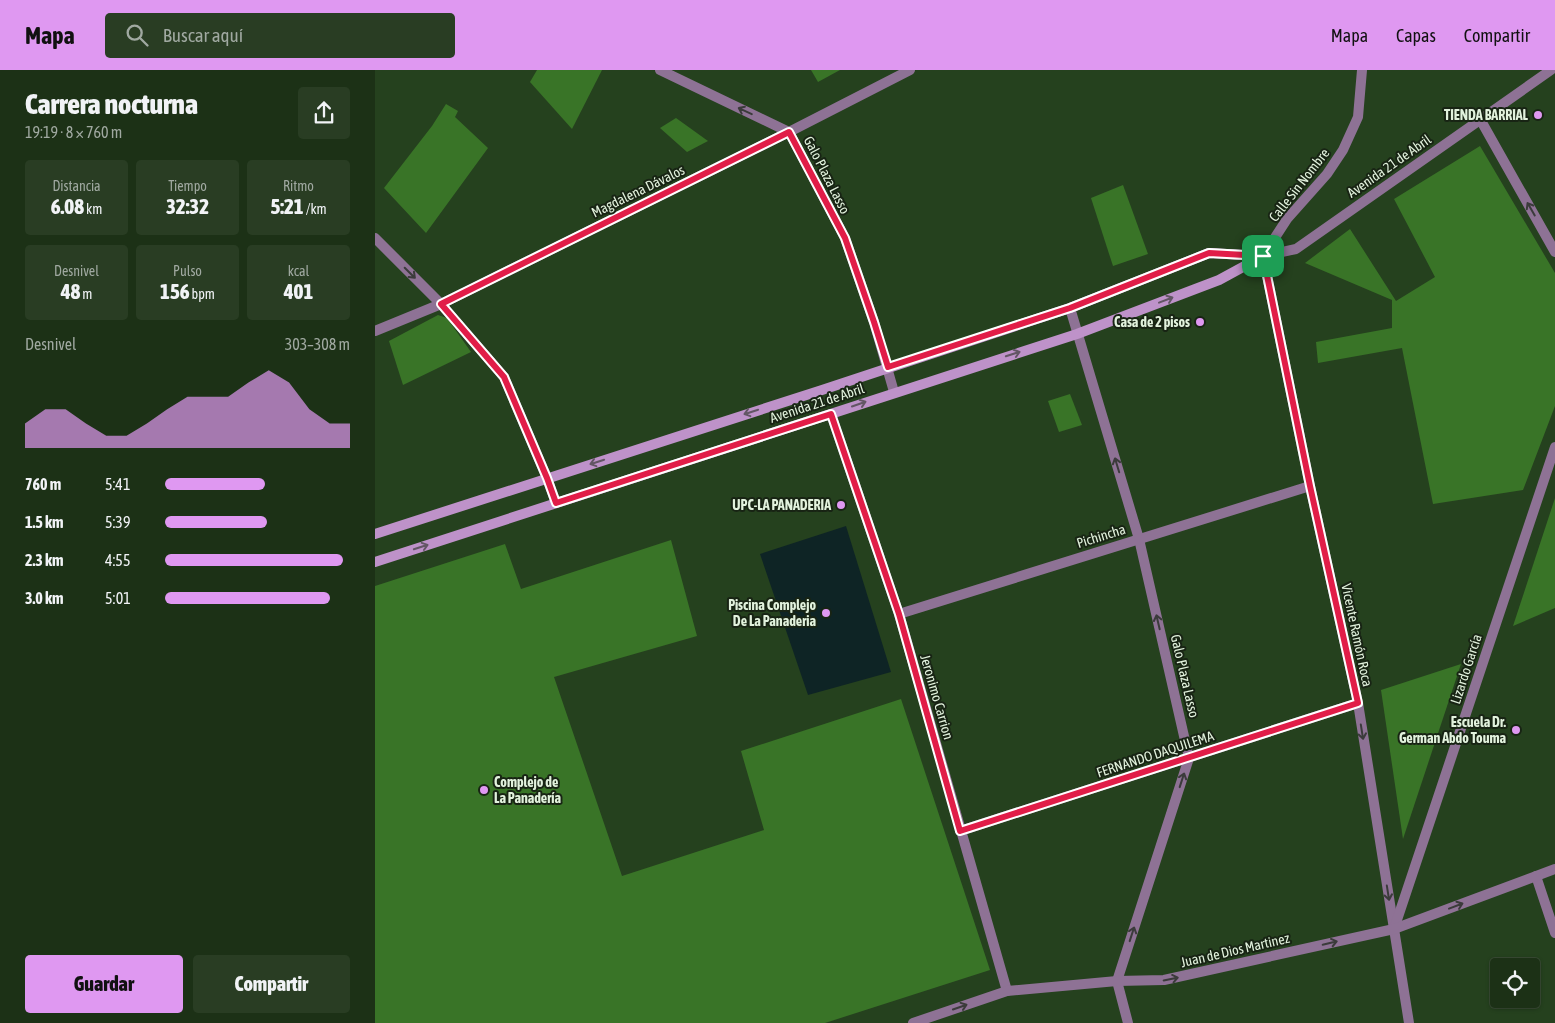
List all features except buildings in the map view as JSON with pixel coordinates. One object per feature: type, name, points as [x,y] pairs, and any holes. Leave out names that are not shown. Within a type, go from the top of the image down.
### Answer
[{"type":"main road","name":"Avenida 21 de Abril","points":[[375,534],[1070,308],[1209,253],[1263,256]]},
{"type":"main road","name":"Avenida 21 de Abril","points":[[375,562],[1077,334],[1219,280],[1263,256]]},
{"type":"street","name":"Galo Plaza Lasso","points":[[660,70],[789,132],[845,238],[874,322],[894,392]]},
{"type":"street","name":"Magdalena Dávalos","points":[[375,331],[441,304],[789,132],[909,70]]},
{"type":"street","name":"Calle Sin Nombre","points":[[1263,256],[1287,219],[1327,174],[1343,150],[1358,117],[1362,70]]},
{"type":"street","name":"Avenida 21 de Abril","points":[[1263,256],[1296,249],[1551,70]]},
{"type":"street","points":[[1480,119],[1555,252]]},
{"type":"street","points":[[375,238],[441,304],[504,377],[556,503]]},
{"type":"street","name":"Vicente Ramón Roca","points":[[1263,256],[1310,486],[1358,703],[1409,1023]]},
{"type":"street","name":"Galo Plaza Lasso","points":[[1070,308],[1139,539],[1189,758]]},
{"type":"street","name":"Jeronimo Carrion","points":[[831,414],[899,614],[1007,991]]},
{"type":"street","name":"Lizardo García","points":[[1394,929],[1555,447]]},
{"type":"street","name":"Pichincha","points":[[899,614],[1310,486]]},
{"type":"street","name":"FERNANDO DAQUILEMA","points":[[960,831],[1358,703]]},
{"type":"street","points":[[1128,1023],[1117,981],[1189,758]]},
{"type":"street","name":"Juan de Dios Martinez","points":[[913,1023],[1007,991],[1117,981],[1164,980],[1394,929],[1555,869]]},
{"type":"street","points":[[1535,876],[1555,933]]},
{"type":"green space","points":[[537,70],[602,70],[572,129],[530,82]]},
{"type":"green space","points":[[811,70],[840,70],[818,82]]},
{"type":"green space","points":[[446,104],[458,111],[455,117],[488,148],[426,233],[384,188],[432,126]]},
{"type":"green space","points":[[676,118],[708,141],[687,152],[660,128]]},
{"type":"green space","points":[[1480,146],[1555,273],[1555,406],[1523,490],[1433,504],[1402,348],[1318,363],[1316,342],[1392,328],[1392,300],[1305,263],[1350,229],[1396,301],[1435,277],[1394,199]]},
{"type":"green space","points":[[1123,185],[1148,254],[1113,266],[1091,198]]},
{"type":"green space","points":[[438,315],[447,318],[471,352],[403,385],[389,341]]},
{"type":"green space","points":[[1070,394],[1082,425],[1059,432],[1048,401]]},
{"type":"green space","points":[[1555,498],[1555,608],[1513,626]]},
{"type":"green space","name":"Complejo de La Panadería","points":[[671,540],[697,636],[554,677],[622,876],[764,830],[741,751],[901,699],[990,970],[825,1023],[375,1023],[375,586],[505,544],[521,589]]},
{"type":"green space","points":[[1461,664],[1403,839],[1381,690]]},
{"type":"water","name":"Piscina Complejo De La Panaderia","points":[[846,526],[891,672],[808,695],[760,554]]},
{"type":"place","name":"TIENDA BARRIAL","points":[[1538,115]]},
{"type":"place","name":"Casa de 2 pisos","points":[[1200,322]]},
{"type":"place","name":"UPC-LA PANADERIA","points":[[841,505]]},
{"type":"place","name":"Piscina Complejo De La Panaderia","points":[[826,613]]},
{"type":"place","name":"Escuela Dr. German Abdo Touma","points":[[1516,730]]},
{"type":"place","name":"Complejo de La Panadería","points":[[484,790]]},
{"type":"route","points":[[789,132],[845,238],[888,367],[1070,308],[1209,253],[1263,256],[1310,486],[1358,703],[960,831],[899,614],[831,414],[556,503],[504,377],[441,304],[789,132]]}]
